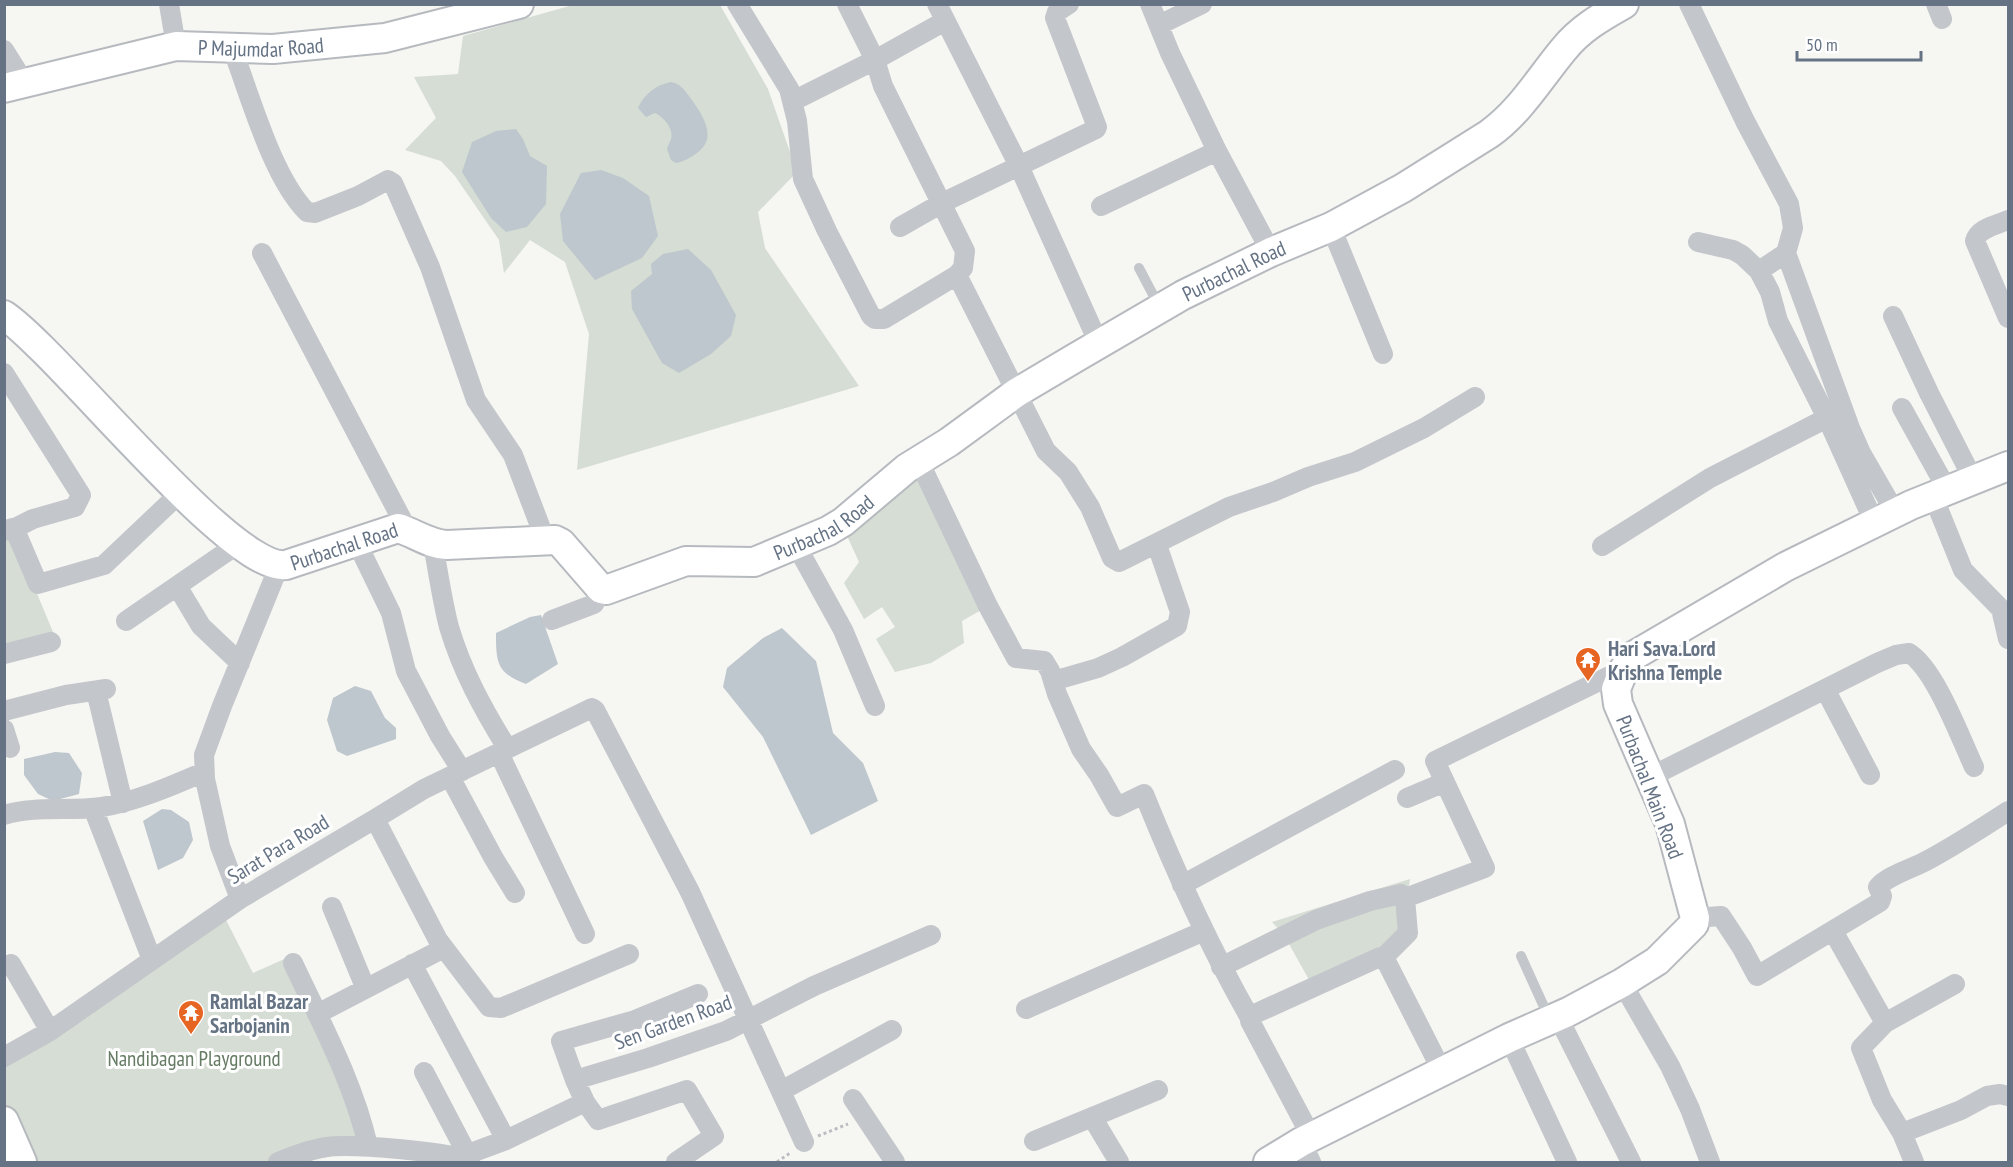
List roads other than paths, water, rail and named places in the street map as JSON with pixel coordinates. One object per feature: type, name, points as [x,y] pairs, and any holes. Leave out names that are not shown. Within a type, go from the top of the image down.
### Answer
[{"type":"street","points":[[169,4],[176,46]]},
{"type":"street","name":"P Majumdar Road","points":[[14,85],[176,46],[273,49],[385,38],[451,12],[519,4]]},
{"type":"street","points":[[737,4],[784,78],[793,101],[803,179],[827,231],[871,316],[874,319],[884,319],[957,275],[963,268],[965,251],[883,86],[875,60],[847,4]]},
{"type":"street","points":[[900,227],[1096,129],[1055,18],[1057,12],[1069,4]]},
{"type":"street","points":[[1150,4],[1170,53],[1217,151],[1271,252]]},
{"type":"street","points":[[1159,25],[1202,4]]},
{"type":"street","name":"Purbachal Road","points":[[601,590],[686,561],[754,562],[837,526],[891,480],[949,442],[1016,393],[1160,308],[1271,252],[1331,227],[1403,188],[1503,124],[1529,96],[1572,40],[1598,18],[1623,4]]},
{"type":"street","points":[[1689,4],[1745,121],[1789,204],[1793,228],[1786,253],[1884,517]]},
{"type":"street","points":[[793,101],[875,60],[941,13],[1019,166],[1099,344]]},
{"type":"street","points":[[232,48],[284,180],[308,212],[315,213],[388,180],[393,183],[430,267],[474,394],[517,462],[545,539],[561,543],[601,590],[594,604],[552,620]]},
{"type":"street","points":[[4,50],[14,85]]},
{"type":"street","points":[[1101,206],[1217,151]]},
{"type":"street","points":[[2008,220],[1980,232],[1975,241],[2008,318]]},
{"type":"street","points":[[1331,227],[1383,354]]},
{"type":"street","points":[[1698,242],[1733,250],[1742,255],[1759,272],[1770,292],[1782,331],[1827,418],[1884,517]]},
{"type":"street","points":[[262,252],[408,531]]},
{"type":"street","points":[[1759,272],[1786,253]]},
{"type":"street","points":[[957,275],[1046,451],[1068,472],[1090,507],[1112,558],[1119,562],[1229,507],[1355,462],[1424,428],[1475,397]]},
{"type":"street","name":"Purbachal Road","points":[[4,315],[92,398],[180,493],[238,544],[272,564],[279,566],[398,528],[433,544],[458,546],[545,539]]},
{"type":"street","points":[[1893,316],[1929,393],[1952,489],[1963,570],[2001,609],[2008,639]]},
{"type":"street","points":[[4,373],[81,495],[75,507],[33,519],[9,530],[38,584],[104,565],[180,493]]},
{"type":"street","points":[[1902,408],[1952,489]]},
{"type":"street","points":[[1602,546],[1710,478],[1827,418]]},
{"type":"street","points":[[919,461],[988,606],[1016,658],[1044,660],[1081,749],[1117,807],[1144,795],[1182,885],[1221,967],[1250,1018],[1308,1148]]},
{"type":"street","points":[[1405,898],[1485,868],[1435,761],[1624,669],[1633,656],[1785,567],[1884,517],[2008,466]]},
{"type":"street","points":[[356,541],[391,613],[406,672],[440,736],[493,857],[515,892]]},
{"type":"street","points":[[126,621],[238,544]]},
{"type":"street","points":[[433,544],[448,623],[465,672],[503,750],[585,934]]},
{"type":"street","points":[[796,545],[843,630],[875,706]]},
{"type":"street","points":[[1053,681],[1098,668],[1177,626],[1180,612],[1157,545]]},
{"type":"street","points":[[240,899],[220,846],[204,772],[205,747],[279,566]]},
{"type":"street","points":[[177,586],[201,626],[240,663]]},
{"type":"street","points":[[4,654],[51,642]]},
{"type":"street","points":[[1650,777],[1896,655],[1909,652],[1918,658],[1931,676],[1974,767]]},
{"type":"street","name":"Purbachal Main Road","points":[[1624,669],[1616,689],[1618,704],[1675,840],[1695,918]]},
{"type":"street","points":[[1826,689],[1870,775]]},
{"type":"street","points":[[4,711],[66,695],[101,690],[123,803]]},
{"type":"street","name":"Sarat Para Road","points":[[4,1057],[50,1031],[240,899],[456,774],[592,708],[690,892],[749,1020]]},
{"type":"street","points":[[4,729],[10,748]]},
{"type":"street","points":[[1182,885],[1395,770]]},
{"type":"street","points":[[4,815],[26,809],[93,808],[123,803],[204,772]]},
{"type":"street","points":[[1407,798],[1445,782]]},
{"type":"street","points":[[93,808],[152,960]]},
{"type":"street","points":[[1268,1162],[1308,1148],[1509,1038],[1554,1019],[1622,983],[1657,961],[1694,924],[1695,918],[1721,916],[1757,976],[1880,902],[1882,896],[1878,887],[1885,880],[1930,859],[1979,831],[2008,811]]},
{"type":"street","points":[[375,819],[430,927],[489,1007],[495,1009],[628,954]]},
{"type":"street","points":[[1221,967],[1316,920],[1370,901],[1401,894],[1405,898],[1408,933],[1384,957],[1253,1013],[1250,1018]]},
{"type":"street","points":[[332,907],[365,987]]},
{"type":"street","points":[[1026,1009],[1204,930]]},
{"type":"street","points":[[1833,931],[1885,1023]]},
{"type":"street","name":"Sen Garden Road","points":[[575,1080],[719,1034],[814,986],[931,935]]},
{"type":"street","points":[[317,1014],[365,987],[444,948]]},
{"type":"street","points":[[1384,957],[1443,1073]]},
{"type":"street","points":[[293,963],[339,1059],[360,1112],[368,1146]]},
{"type":"street","points":[[11,964],[50,1031]]},
{"type":"street","points":[[412,964],[506,1140]]},
{"type":"street","points":[[1622,983],[1670,1066],[1690,1109],[1710,1162]]},
{"type":"street","points":[[1914,1162],[1902,1133],[1882,1100],[1861,1048],[1885,1023],[1955,984]]},
{"type":"street","points":[[676,1162],[714,1136],[687,1090],[598,1120],[585,1102],[561,1041],[635,1020],[698,994]]},
{"type":"street","points":[[1554,1019],[1631,1162]]},
{"type":"street","points":[[749,1020],[804,1142]]},
{"type":"street","points":[[781,1091],[892,1030]]},
{"type":"street","points":[[1509,1038],[1567,1162]]},
{"type":"street","points":[[424,1072],[466,1158]]},
{"type":"street","points":[[1034,1141],[1158,1090]]},
{"type":"street","points":[[1902,1133],[1961,1110],[1987,1096],[2000,1094],[2008,1096]]},
{"type":"street","points":[[853,1099],[895,1162]]},
{"type":"street","points":[[278,1162],[305,1152],[334,1155],[368,1146],[466,1158],[585,1102]]},
{"type":"street","points":[[1092,1117],[1119,1162]]},
{"type":"street","points":[[4,1120],[22,1162]]},
{"type":"lane","points":[[1139,268],[1160,308]]},
{"type":"lane","points":[[1521,956],[1554,1019]]},
{"type":"place","name":"Hari Sava.Lord Krishna Temple","points":[[1588,683]]},
{"type":"place","name":"Ramlal Bazar Sarbojanin","points":[[191,1036]]},
{"type":"park label","name":"Nandibagan Playground","points":[[194,1058]]}]
